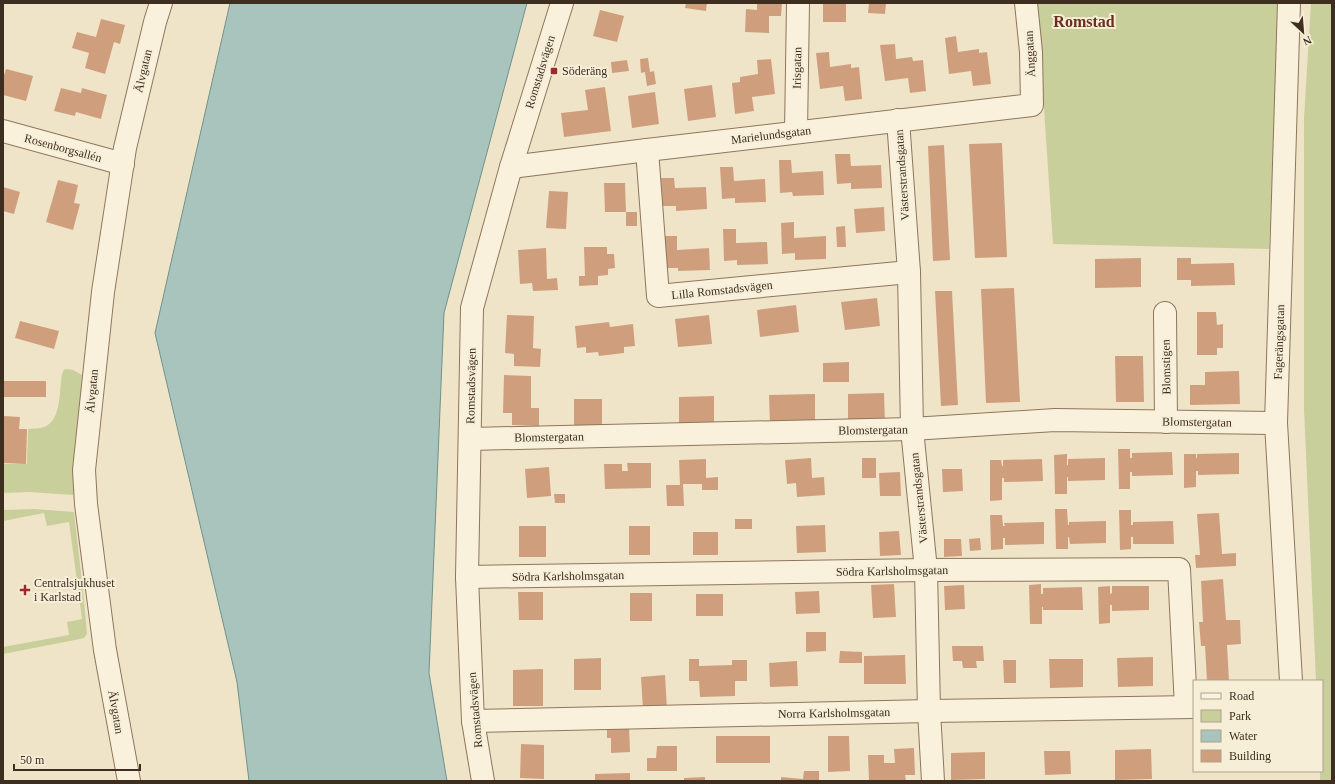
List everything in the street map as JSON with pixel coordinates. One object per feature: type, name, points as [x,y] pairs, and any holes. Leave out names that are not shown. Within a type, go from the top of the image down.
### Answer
[{"type":"street","name":"Älvgatan","points":[[129,781],[105,650],[86,504],[84,470],[102,292],[122,164],[155,22],[161,3]]},
{"type":"street","name":"Romstadsvägen","points":[[483,781],[473,721],[467,578],[472,308],[511,167],[562,3]]},
{"type":"street","name":"Irisgatan","points":[[796,132],[798,3]]},
{"type":"street","name":"Änggatan","points":[[1026,3],[1032,105]]},
{"type":"street","name":"Fagerängsgatan","points":[[1289,3],[1276,423],[1291,680]]},
{"type":"street","name":"Marielundsgatan","points":[[511,167],[1032,105]]},
{"type":"street","name":"Västerstrandsgatan","points":[[898,120],[909,272],[912,429],[926,570],[929,711],[933,781]]},
{"type":"street","name":"Rosenborgsallén","points":[[3,131],[122,164]]},
{"type":"street","name":"Lilla Romstadsvägen","points":[[646,150],[658,296],[909,272]]},
{"type":"street","name":"Blomstigen","points":[[1165,313],[1166,422]]},
{"type":"street","name":"Blomstergatan","points":[[470,439],[912,429],[1055,420],[1276,423]]},
{"type":"street","name":"Södra Karlsholmsgatan","points":[[467,578],[926,570],[1180,569],[1190,707]]},
{"type":"street","name":"Norra Karlsholmsgatan","points":[[473,721],[1190,707]]},
{"type":"green space","points":[[1037,3],[1279,3],[1269,249],[1053,244]]},
{"type":"green space","points":[[1311,3],[1332,3],[1332,781],[1320,781],[1320,772],[1323,772],[1323,680],[1316,680],[1304,409],[1304,118]]},
{"type":"green space","points":[[66,369],[73,370],[82,375],[75,487],[73,495],[29,492],[3,493],[3,464],[27,464],[28,429],[44,427],[50,424],[54,418],[59,404],[62,374]]},
{"type":"green space","points":[[35,509],[74,512],[87,634],[84,638],[80,639],[3,654],[3,647],[69,635],[67,622],[82,619],[69,522],[47,526],[44,513],[3,521],[3,510]]},
{"type":"water","points":[[230,3],[527,3],[444,313],[429,673],[447,781],[249,781],[237,682],[155,333]]},
{"type":"building","points":[[686,3],[707,3],[706,11],[685,8]]},
{"type":"building","points":[[757,3],[782,3],[781,16],[769,16],[769,33],[745,32],[746,9],[757,10]]},
{"type":"building","points":[[823,3],[846,4],[846,22],[823,22]]},
{"type":"building","points":[[869,3],[886,3],[885,14],[868,13]]},
{"type":"building","points":[[600,10],[624,16],[617,42],[593,36]]},
{"type":"building","points":[[101,19],[125,25],[120,44],[114,42],[105,74],[85,68],[89,53],[72,48],[77,32],[96,37]]},
{"type":"building","points":[[956,36],[958,52],[979,49],[979,53],[987,52],[991,84],[973,86],[971,71],[949,74],[945,38]]},
{"type":"building","points":[[895,44],[896,59],[912,57],[913,61],[923,60],[926,91],[910,93],[908,78],[885,81],[880,45]]},
{"type":"building","points":[[829,52],[830,67],[851,64],[851,68],[859,67],[862,99],[845,101],[843,86],[820,89],[816,53]]},
{"type":"building","points":[[648,58],[650,72],[654,71],[656,84],[647,86],[645,72],[641,73],[640,59]]},
{"type":"building","points":[[771,59],[775,94],[752,97],[754,111],[735,114],[732,83],[740,82],[740,77],[758,74],[757,60]]},
{"type":"building","points":[[627,60],[629,71],[612,73],[611,62]]},
{"type":"building","points":[[6,69],[33,76],[26,101],[3,95],[3,78]]},
{"type":"building","points":[[712,85],[716,117],[688,121],[684,89]]},
{"type":"building","points":[[605,87],[611,131],[564,137],[561,113],[588,110],[585,90]]},
{"type":"building","points":[[61,88],[81,93],[82,88],[107,95],[101,119],[76,112],[75,116],[54,111]]},
{"type":"building","points":[[655,92],[659,124],[632,128],[628,96]]},
{"type":"building","points":[[1002,143],[1007,257],[975,258],[969,144]]},
{"type":"building","points":[[944,145],[950,260],[933,261],[928,146]]},
{"type":"building","points":[[835,154],[850,154],[851,166],[881,165],[882,188],[851,189],[851,183],[837,184]]},
{"type":"building","points":[[779,160],[791,160],[792,173],[823,171],[824,195],[793,196],[792,192],[780,193]]},
{"type":"building","points":[[720,167],[733,167],[734,181],[765,179],[766,202],[735,203],[735,198],[722,199]]},
{"type":"building","points":[[661,178],[674,178],[675,188],[706,187],[707,209],[676,211],[676,206],[662,206]]},
{"type":"building","points":[[58,180],[78,185],[74,203],[80,204],[73,230],[46,222]]},
{"type":"building","points":[[604,183],[625,183],[626,212],[605,212]]},
{"type":"building","points":[[3,187],[20,192],[14,214],[3,211]]},
{"type":"building","points":[[549,191],[568,192],[566,229],[546,228]]},
{"type":"building","points":[[884,207],[885,231],[856,233],[854,209]]},
{"type":"building","points":[[626,212],[637,212],[637,226],[626,226]]},
{"type":"building","points":[[794,222],[794,238],[826,236],[826,259],[795,260],[795,253],[782,254],[781,223]]},
{"type":"building","points":[[845,226],[846,247],[837,247],[836,227]]},
{"type":"building","points":[[723,229],[736,229],[736,243],[767,242],[768,264],[737,265],[737,260],[724,261]]},
{"type":"building","points":[[664,236],[677,236],[677,250],[709,248],[710,270],[678,271],[678,268],[665,268]]},
{"type":"building","points":[[584,247],[607,247],[607,254],[614,254],[615,268],[608,269],[608,275],[598,276],[598,285],[579,286],[579,276],[585,276]]},
{"type":"building","points":[[546,248],[547,279],[557,278],[558,290],[533,291],[532,283],[520,284],[518,250]]},
{"type":"building","points":[[1141,258],[1141,287],[1095,288],[1095,259]]},
{"type":"building","points":[[1177,258],[1191,258],[1191,264],[1234,263],[1235,285],[1191,286],[1191,280],[1177,280]]},
{"type":"building","points":[[1014,288],[1020,402],[986,403],[981,289]]},
{"type":"building","points":[[935,291],[952,291],[958,405],[941,406]]},
{"type":"building","points":[[877,298],[880,326],[845,330],[841,302]]},
{"type":"building","points":[[796,305],[799,332],[760,337],[757,310]]},
{"type":"building","points":[[1197,312],[1216,312],[1217,325],[1223,324],[1223,348],[1217,348],[1217,355],[1197,355]]},
{"type":"building","points":[[507,315],[534,316],[533,348],[541,349],[540,367],[514,366],[514,354],[505,353]]},
{"type":"building","points":[[709,315],[712,344],[678,347],[675,319]]},
{"type":"building","points":[[20,321],[59,331],[54,349],[15,338]]},
{"type":"building","points":[[609,322],[610,327],[633,324],[635,346],[624,347],[624,353],[599,356],[598,352],[586,353],[586,347],[577,348],[575,326]]},
{"type":"building","points":[[1115,356],[1143,356],[1144,402],[1116,402]]},
{"type":"building","points":[[849,362],[849,382],[823,382],[823,363]]},
{"type":"building","points":[[1239,371],[1240,404],[1190,405],[1190,385],[1205,385],[1205,372]]},
{"type":"building","points":[[504,375],[531,376],[531,408],[539,408],[539,426],[512,425],[512,413],[503,413]]},
{"type":"building","points":[[3,381],[46,381],[46,397],[3,397]]},
{"type":"building","points":[[884,393],[885,423],[848,423],[848,394]]},
{"type":"building","points":[[815,394],[815,424],[770,425],[769,395]]},
{"type":"building","points":[[714,396],[714,426],[679,426],[679,397]]},
{"type":"building","points":[[574,399],[602,399],[602,425],[574,425]]},
{"type":"building","points":[[3,416],[20,417],[19,429],[27,429],[26,464],[3,463]]},
{"type":"building","points":[[1118,449],[1130,449],[1130,458],[1132,458],[1132,453],[1172,452],[1173,475],[1132,476],[1132,472],[1130,472],[1130,489],[1119,489]]},
{"type":"building","points":[[1239,453],[1239,474],[1198,475],[1198,471],[1196,471],[1196,487],[1184,488],[1184,454],[1196,454],[1197,458],[1197,454]]},
{"type":"building","points":[[1067,454],[1067,465],[1068,459],[1105,458],[1105,480],[1068,481],[1067,477],[1067,494],[1055,494],[1054,455]]},
{"type":"building","points":[[811,458],[812,478],[824,477],[825,495],[797,497],[796,483],[787,484],[785,460]]},
{"type":"building","points":[[862,458],[876,458],[876,478],[862,478]]},
{"type":"building","points":[[706,459],[706,478],[718,477],[718,490],[702,490],[702,484],[683,484],[684,506],[667,506],[666,485],[680,485],[679,460]]},
{"type":"building","points":[[1042,459],[1043,481],[1004,482],[1004,478],[1002,478],[1002,500],[990,501],[990,460],[1001,460],[1003,466],[1003,460]]},
{"type":"building","points":[[627,463],[651,463],[651,488],[605,489],[604,464],[622,464],[622,471],[628,471]]},
{"type":"building","points":[[549,467],[551,496],[527,498],[525,469]]},
{"type":"building","points":[[942,469],[962,469],[963,491],[943,492]]},
{"type":"building","points":[[900,472],[901,496],[880,496],[879,473]]},
{"type":"building","points":[[554,494],[565,494],[565,503],[555,503]]},
{"type":"building","points":[[1055,509],[1067,509],[1068,525],[1069,522],[1106,521],[1106,543],[1070,544],[1068,537],[1068,549],[1056,549]]},
{"type":"building","points":[[1119,510],[1131,510],[1131,525],[1133,525],[1133,522],[1173,521],[1174,544],[1133,544],[1133,537],[1131,537],[1131,549],[1120,550]]},
{"type":"building","points":[[1219,513],[1222,554],[1236,553],[1236,566],[1196,568],[1195,555],[1200,555],[1197,514]]},
{"type":"building","points":[[990,515],[1002,515],[1003,526],[1005,526],[1004,523],[1044,522],[1044,544],[1005,545],[1005,538],[1003,538],[1003,549],[991,550]]},
{"type":"building","points":[[735,519],[752,519],[752,529],[735,529]]},
{"type":"building","points":[[825,525],[826,552],[797,553],[796,526]]},
{"type":"building","points":[[519,526],[546,526],[546,557],[519,557]]},
{"type":"building","points":[[629,526],[650,526],[650,555],[629,555]]},
{"type":"building","points":[[899,531],[901,555],[880,556],[879,532]]},
{"type":"building","points":[[693,532],[718,532],[718,555],[693,555]]},
{"type":"building","points":[[980,538],[981,550],[970,551],[969,539]]},
{"type":"building","points":[[944,539],[961,539],[962,556],[944,557]]},
{"type":"building","points":[[1223,579],[1226,620],[1240,620],[1241,644],[1227,645],[1229,680],[1207,680],[1205,646],[1201,646],[1199,622],[1203,622],[1201,581]]},
{"type":"building","points":[[894,584],[896,617],[873,618],[871,585]]},
{"type":"building","points":[[1041,584],[1041,594],[1043,594],[1043,588],[1082,587],[1083,610],[1043,610],[1042,607],[1042,624],[1030,624],[1029,585]]},
{"type":"building","points":[[964,585],[965,609],[945,610],[944,586]]},
{"type":"building","points":[[1110,586],[1110,594],[1112,593],[1112,586],[1149,586],[1149,610],[1112,611],[1112,605],[1110,605],[1110,623],[1099,624],[1098,587]]},
{"type":"building","points":[[819,591],[820,613],[796,614],[795,592]]},
{"type":"building","points":[[518,592],[543,592],[543,620],[519,620]]},
{"type":"building","points":[[630,593],[652,593],[652,621],[630,621]]},
{"type":"building","points":[[696,594],[723,594],[723,616],[696,616]]},
{"type":"building","points":[[806,632],[826,632],[826,651],[806,652]]},
{"type":"building","points":[[952,646],[983,646],[984,661],[976,661],[977,668],[963,668],[962,661],[953,661]]},
{"type":"building","points":[[840,651],[862,652],[862,663],[839,663]]},
{"type":"building","points":[[905,655],[906,684],[864,684],[864,656]]},
{"type":"building","points":[[1153,657],[1153,686],[1118,687],[1117,658]]},
{"type":"building","points":[[601,658],[601,690],[574,690],[574,659]]},
{"type":"building","points":[[689,659],[699,659],[699,666],[732,665],[732,660],[747,660],[747,681],[735,681],[735,696],[700,697],[699,681],[689,681]]},
{"type":"building","points":[[1049,659],[1083,659],[1083,687],[1050,688]]},
{"type":"building","points":[[1003,660],[1016,660],[1016,683],[1004,683]]},
{"type":"building","points":[[797,661],[798,686],[770,687],[769,663]]},
{"type":"building","points":[[543,669],[543,706],[513,706],[513,670]]},
{"type":"building","points":[[665,675],[667,709],[643,710],[641,677]]},
{"type":"building","points":[[629,725],[630,752],[611,753],[611,738],[607,738],[607,726]]},
{"type":"building","points":[[716,736],[770,736],[770,763],[716,763]]},
{"type":"building","points":[[828,736],[849,736],[850,771],[828,772]]},
{"type":"building","points":[[521,744],[544,745],[544,779],[520,778]]},
{"type":"building","points":[[657,746],[677,746],[677,771],[647,771],[647,758],[656,758]]},
{"type":"building","points":[[914,748],[915,775],[905,775],[906,781],[869,781],[868,755],[884,755],[884,763],[895,763],[894,749]]},
{"type":"building","points":[[1151,749],[1152,779],[1115,780],[1115,750]]},
{"type":"building","points":[[1044,751],[1070,751],[1071,774],[1045,775]]},
{"type":"building","points":[[985,752],[985,779],[951,780],[951,753]]},
{"type":"building","points":[[804,771],[819,771],[819,781],[781,781],[781,777],[803,779]]},
{"type":"building","points":[[630,773],[630,781],[595,781],[595,774]]},
{"type":"building","points":[[705,777],[705,781],[684,781],[684,778]]},
{"type":"place","name":"Söderäng","points":[[554,71]]},
{"type":"place","name":"Centralsjukhuset i Karlstad","points":[[25,590]]},
{"type":"district","name":"Romstad","points":[[1084,21]]}]
